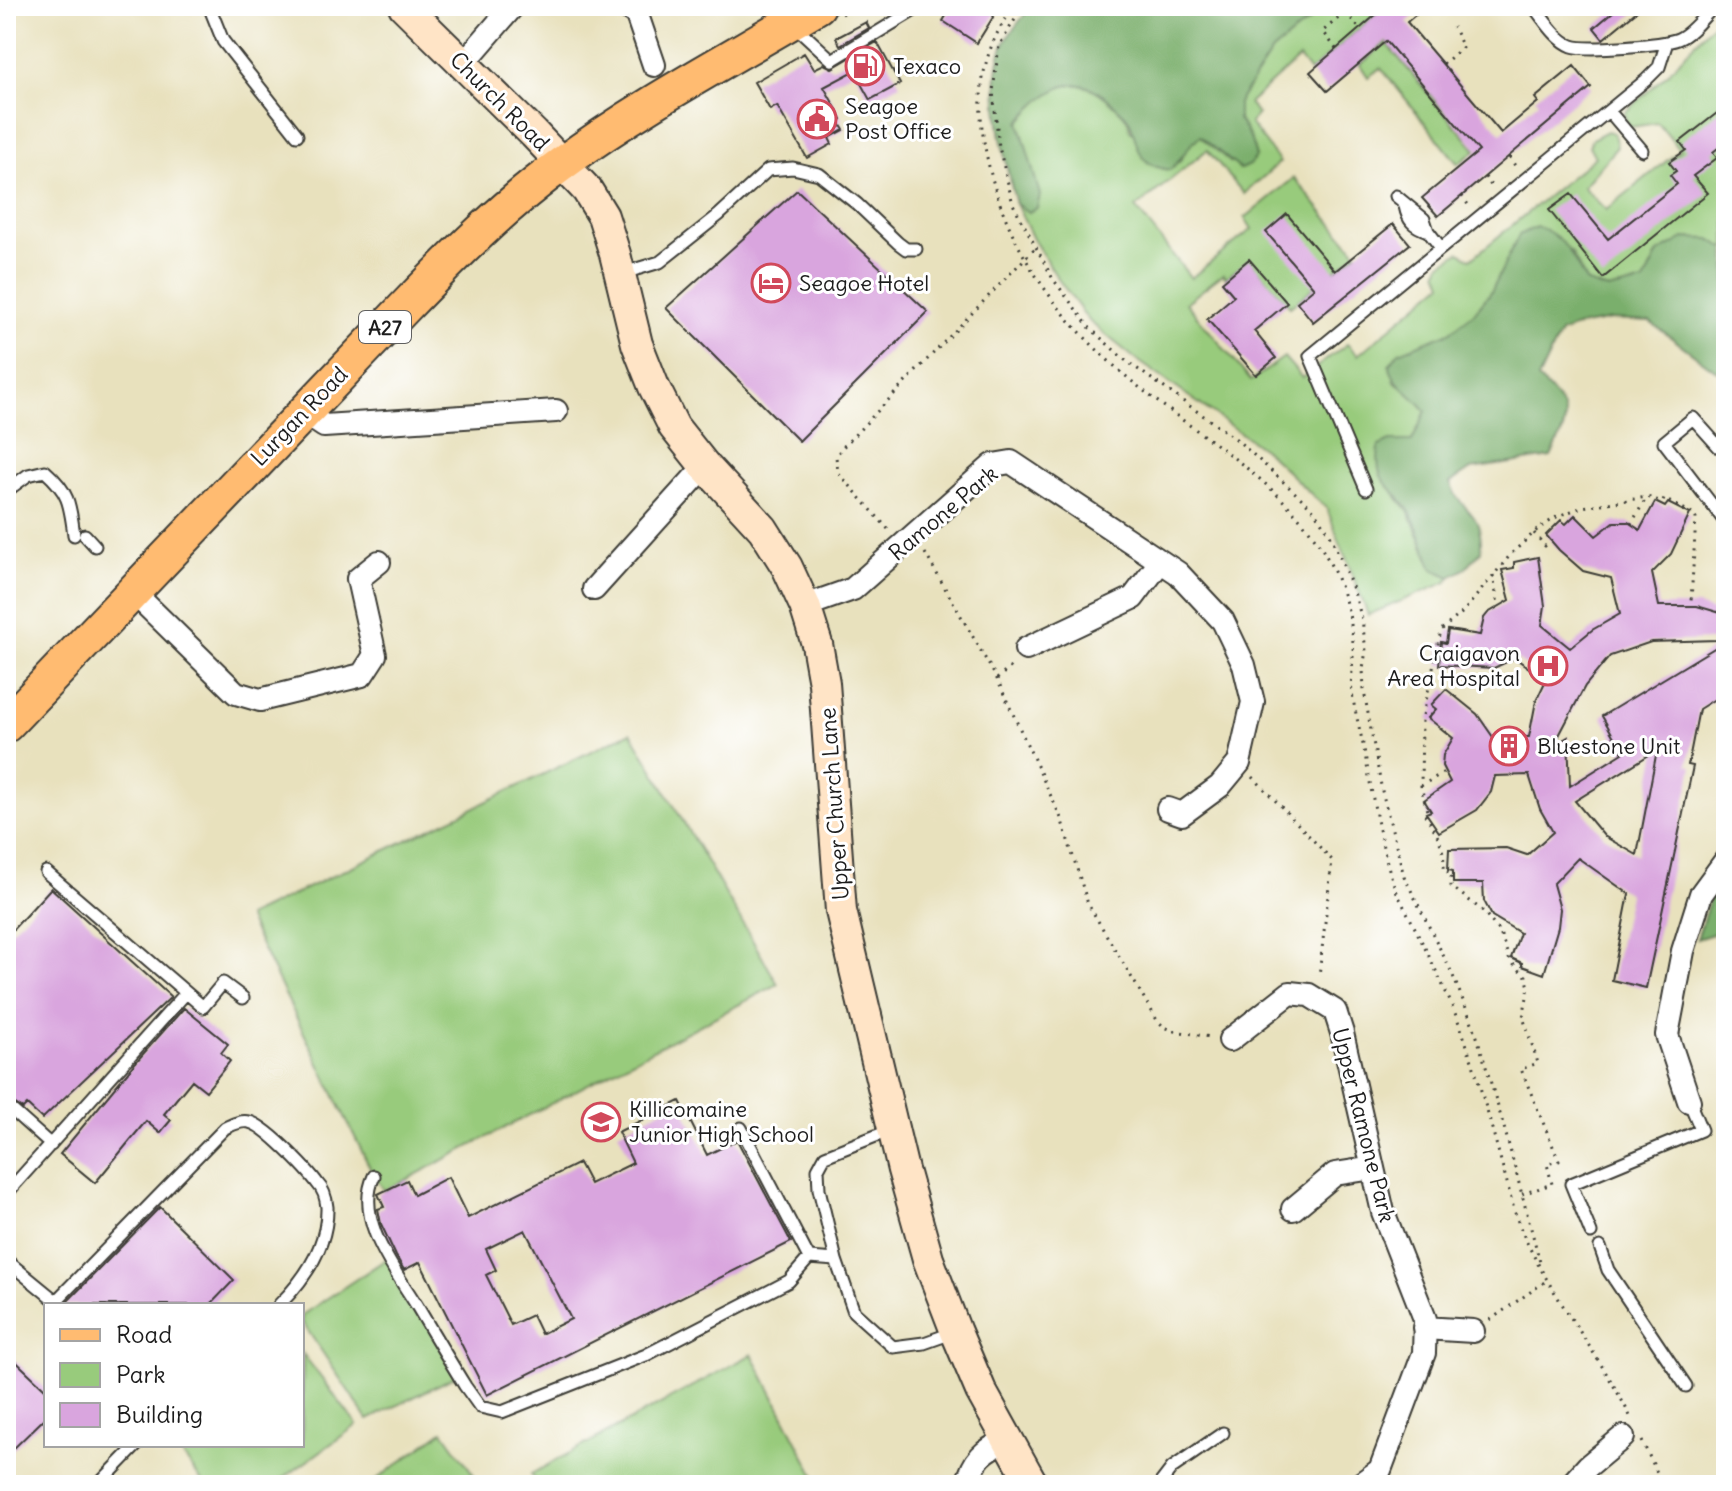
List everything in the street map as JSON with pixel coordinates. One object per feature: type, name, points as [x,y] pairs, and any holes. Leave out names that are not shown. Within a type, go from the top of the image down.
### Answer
[{"type":"main road","name":"Lurgan Road","points":[[6,725],[303,412],[472,238],[510,204],[562,163],[640,111],[819,13]]},
{"type":"street","name":"Church Road","points":[[404,6],[562,163]]},
{"type":"street","points":[[463,64],[513,6]]},
{"type":"street","points":[[626,6],[637,15],[654,65]]},
{"type":"street","name":"Upper Church Lane","points":[[562,163],[587,190],[603,216],[637,344],[674,427],[763,529],[787,567],[805,606],[817,644],[824,683],[841,911],[893,1130],[928,1259],[956,1332],[981,1391],[1033,1485]]},
{"type":"street","points":[[303,412],[324,426],[556,411]]},
{"type":"street","name":"Ramone Park","points":[[805,606],[853,589],[993,465],[1011,462],[1178,573],[1223,621],[1244,665],[1253,702],[1239,763]]},
{"type":"street","points":[[594,589],[705,466]]},
{"type":"street","points":[[133,592],[236,693],[260,700],[362,675],[375,655],[358,579],[379,562]]},
{"type":"street","points":[[1026,649],[1133,598],[1160,562]]},
{"type":"street","points":[[1168,809],[1182,814],[1220,786],[1239,763]]},
{"type":"street","points":[[1689,1101],[1667,1035],[1683,951],[1701,894],[1726,860]]},
{"type":"street","name":"Upper Ramone Park","points":[[1230,1040],[1290,993],[1309,995],[1335,1011],[1383,1212],[1425,1319],[1424,1353],[1380,1470],[1359,1485]]},
{"type":"street","points":[[1293,1209],[1335,1174],[1373,1168]]},
{"type":"street","points":[[1424,1328],[1473,1331]]},
{"type":"street","points":[[1571,1485],[1630,1428]]},
{"type":"street","points":[[967,1485],[974,1464],[982,1454],[1008,1440]]},
{"type":"lane","points":[[209,6],[223,41],[297,135]]},
{"type":"lane","points":[[819,13],[832,60],[921,6]]},
{"type":"lane","points":[[1533,6],[1572,46],[1600,47],[1667,42],[1681,38],[1714,6]]},
{"type":"lane","points":[[1366,489],[1310,356],[1609,111],[1659,67],[1667,42]]},
{"type":"lane","points":[[1609,111],[1642,150]]},
{"type":"lane","points":[[620,274],[660,262],[719,215],[768,170],[793,168],[819,174],[857,204],[898,243],[906,249],[916,249]]},
{"type":"lane","points":[[1400,201],[1415,227],[1428,231],[1441,248]]},
{"type":"lane","points":[[1719,447],[1693,418],[1664,442],[1726,523]]},
{"type":"lane","points":[[9,489],[28,475],[45,471],[62,486],[79,535],[95,546]]},
{"type":"lane","points":[[46,872],[203,1007],[223,983],[243,998]]},
{"type":"lane","points":[[6,1194],[186,993]]},
{"type":"lane","points":[[1591,1233],[1571,1184],[1701,1130],[1689,1101]]},
{"type":"lane","points":[[13,1111],[51,1145]]},
{"type":"lane","points":[[6,1260],[56,1301],[225,1128],[249,1122],[259,1126],[283,1149],[319,1184],[325,1195],[327,1209],[319,1248],[309,1271],[281,1303]]},
{"type":"lane","points":[[741,1128],[809,1258]]},
{"type":"lane","points":[[893,1130],[825,1156],[818,1169],[819,1189],[836,1260],[854,1312],[893,1347],[924,1343],[956,1332]]},
{"type":"lane","points":[[374,1176],[368,1189],[380,1245],[480,1407],[502,1412],[646,1355],[789,1281],[809,1258]]},
{"type":"lane","points":[[1600,1247],[1608,1270],[1686,1386]]},
{"type":"lane","points":[[809,1258],[836,1260]]},
{"type":"lane","points":[[1159,1485],[1172,1468],[1223,1433]]},
{"type":"lane","points":[[106,1483],[135,1447]]},
{"type":"path","points":[[819,13],[856,6]]},
{"type":"path","points":[[1016,6],[991,45],[980,89],[980,121],[992,180],[1004,215],[1043,290],[1084,337],[1150,396],[1239,461],[1299,517],[1325,555],[1341,590],[1350,621],[1354,649],[1351,689],[1392,882],[1442,980],[1462,1032],[1521,1230],[1546,1281],[1610,1377],[1630,1428],[1663,1485]]},
{"type":"path","points":[[1023,6],[1008,26],[999,46],[993,91],[995,122],[1013,204],[1035,248],[1090,328],[1125,360],[1236,439],[1312,508],[1330,534],[1362,619],[1366,651],[1364,691],[1382,791],[1404,876],[1451,971],[1475,1030],[1543,1274]]},
{"type":"path","points":[[1336,49],[1323,31],[1353,6]]},
{"type":"path","points":[[1346,13],[1360,29]]},
{"type":"path","points":[[1443,64],[1463,47],[1453,27]]},
{"type":"path","points":[[1035,248],[851,437],[836,457],[836,468],[842,480],[909,541],[997,679],[1061,818],[1088,904],[1157,1020],[1175,1031],[1230,1040]]},
{"type":"path","points":[[1522,1194],[1552,1184],[1547,1164],[1559,1161],[1521,1069],[1538,1063],[1523,1017],[1529,987],[1526,976],[1510,961],[1495,922],[1451,886],[1451,873],[1444,871],[1442,840],[1424,813],[1427,811],[1421,786],[1422,720],[1441,630],[1463,612],[1493,575],[1534,533],[1558,516],[1582,507],[1647,497],[1663,502],[1664,499],[1694,514],[1696,518],[1691,601]]},
{"type":"path","points":[[1631,524],[1647,497]]},
{"type":"path","points":[[1534,533],[1545,546],[1550,540]]},
{"type":"path","points":[[1493,575],[1498,605]]},
{"type":"path","points":[[1239,763],[1332,860],[1317,1000]]},
{"type":"path","points":[[1421,786],[1444,772]]},
{"type":"path","points":[[1473,1331],[1546,1281]]},
{"type":"green space","points":[[1031,6],[1311,6],[1310,20],[1272,51],[1238,103],[1238,119],[1250,137],[1256,157],[1250,165],[1240,169],[1200,136],[1170,170],[1159,168],[1145,160],[1129,119],[1113,104],[1086,86],[1063,87],[1051,92],[1019,122],[1040,195],[1037,208],[1028,212],[1016,204],[1007,167],[999,123],[997,78],[1005,42]]},
{"type":"green space","points":[[1311,6],[1386,6],[1310,72],[1299,58],[1249,103],[1258,114],[1250,123],[1280,162],[1244,194],[1207,150],[1136,208],[1191,278],[1252,229],[1245,218],[1294,178],[1357,253],[1290,307],[1249,260],[1226,278],[1223,274],[1186,303],[1251,381],[1284,357],[1302,378],[1347,344],[1358,355],[1443,283],[1438,271],[1441,264],[1460,252],[1471,259],[1595,157],[1589,146],[1592,139],[1607,131],[1614,133],[1617,147],[1583,187],[1606,210],[1680,150],[1658,123],[1631,127],[1624,113],[1667,74],[1726,12],[1726,249],[1710,239],[1658,253],[1644,282],[1608,290],[1587,283],[1571,251],[1519,236],[1491,292],[1474,313],[1450,332],[1426,343],[1393,380],[1426,411],[1412,441],[1391,441],[1397,497],[1408,510],[1433,569],[1451,577],[1447,582],[1368,615],[1327,509],[1266,451],[1133,357],[1090,322],[1058,279],[1016,204],[1029,212],[1027,149],[1019,122],[1052,91],[1064,86],[1087,86],[1100,93],[1125,116],[1130,131],[1179,162],[1191,142],[1200,136],[1231,163],[1256,157],[1250,137],[1238,119],[1238,103],[1272,51],[1310,20]]},
{"type":"green space","points":[[1386,43],[1476,150],[1458,164],[1381,68],[1368,77],[1360,65]]},
{"type":"green space","points":[[1536,227],[1562,242],[1587,283],[1608,290],[1644,282],[1658,253],[1684,238],[1710,239],[1726,249],[1726,378],[1650,322],[1611,320],[1560,333],[1538,379],[1557,398],[1565,414],[1558,443],[1551,457],[1471,469],[1450,483],[1475,519],[1481,537],[1481,551],[1466,568],[1451,577],[1433,569],[1409,511],[1385,483],[1379,470],[1379,446],[1390,441],[1412,441],[1426,411],[1400,384],[1389,365],[1399,352],[1450,332],[1474,313],[1491,292],[1519,235]]},
{"type":"green space","points":[[631,732],[778,984],[385,1191],[374,1176],[247,917]]},
{"type":"green space","points":[[1726,876],[1726,930],[1697,939],[1712,892]]},
{"type":"green space","points":[[388,1258],[458,1375],[368,1420],[304,1325],[304,1314]]},
{"type":"green space","points":[[752,1354],[816,1478],[804,1485],[538,1485],[531,1474]]},
{"type":"green space","points":[[304,1355],[357,1425],[274,1485],[205,1485],[176,1447],[304,1447]]},
{"type":"green space","points":[[443,1431],[481,1485],[369,1485]]},
{"type":"building","points":[[952,6],[1000,6],[977,43],[943,21]]},
{"type":"building","points":[[1386,6],[1426,6],[1407,22],[1501,133],[1538,102],[1535,98],[1574,66],[1591,87],[1438,216],[1422,198],[1479,151],[1386,41],[1327,91],[1310,72]]},
{"type":"building","points":[[1620,6],[1643,6],[1603,39],[1594,28]]},
{"type":"building","points":[[866,22],[869,28],[840,45],[836,38]]},
{"type":"building","points":[[877,42],[900,84],[870,100],[854,71],[824,87],[842,119],[839,122],[844,130],[829,138],[832,144],[807,158],[777,106],[770,110],[754,82],[804,53],[814,69],[824,64],[832,68]]},
{"type":"building","points":[[1726,106],[1726,142],[1713,152],[1717,158],[1693,176],[1708,193],[1603,278],[1549,210],[1571,194],[1608,239],[1677,184],[1670,175],[1676,171],[1669,162],[1686,150],[1680,142]]},
{"type":"building","points":[[797,190],[928,312],[799,441],[666,308]]},
{"type":"building","points":[[1287,214],[1335,271],[1393,224],[1410,244],[1313,322],[1297,302],[1314,288],[1266,232]]},
{"type":"building","points":[[1249,259],[1287,303],[1254,331],[1276,358],[1256,375],[1207,319],[1234,296],[1222,282]]},
{"type":"building","name":"Bluestone Unit","points":[[1655,502],[1665,507],[1668,503],[1690,514],[1671,554],[1652,573],[1659,606],[1697,606],[1724,614],[1717,640],[1651,642],[1610,656],[1585,686],[1554,745],[1568,737],[1570,786],[1623,753],[1602,716],[1726,641],[1726,692],[1699,709],[1688,765],[1693,766],[1646,988],[1612,980],[1629,894],[1578,858],[1553,884],[1560,909],[1544,974],[1511,958],[1520,933],[1492,916],[1484,901],[1483,883],[1453,883],[1453,871],[1448,870],[1449,849],[1506,848],[1527,855],[1553,832],[1540,809],[1529,775],[1495,776],[1491,792],[1477,810],[1439,832],[1426,813],[1431,811],[1424,800],[1450,782],[1442,766],[1443,755],[1453,738],[1428,718],[1436,709],[1431,705],[1446,689],[1477,714],[1493,737],[1529,737],[1536,701],[1546,680],[1515,658],[1494,668],[1439,665],[1441,642],[1446,643],[1448,630],[1480,635],[1488,613],[1510,600],[1502,570],[1514,568],[1514,562],[1538,557],[1545,606],[1542,625],[1570,648],[1592,630],[1620,614],[1611,578],[1583,571],[1546,535],[1561,520],[1566,524],[1575,515],[1596,536],[1614,522],[1628,522],[1640,530]],"holes":[[[1657,750],[1637,855],[1604,836],[1575,801]]]},
{"type":"building","points":[[51,888],[171,997],[42,1119],[27,1105],[23,1109],[14,1103],[6,1106],[6,937]]},
{"type":"building","points":[[184,1008],[228,1044],[221,1053],[230,1061],[206,1091],[192,1080],[164,1114],[171,1120],[160,1133],[146,1121],[95,1183],[60,1154]]},
{"type":"building","points":[[680,1101],[707,1155],[737,1140],[791,1242],[487,1395],[420,1262],[404,1270],[396,1256],[381,1224],[378,1209],[384,1207],[378,1194],[407,1180],[414,1195],[448,1177],[468,1218],[579,1163],[590,1184],[633,1163],[618,1132]],"holes":[[[525,1230],[571,1319],[541,1334],[532,1315],[511,1325],[486,1275],[496,1270],[486,1249]]]},
{"type":"building","points":[[160,1207],[234,1280],[212,1303],[66,1303]]},
{"type":"building","points":[[6,1352],[44,1388],[44,1419],[6,1456]]},
{"type":"place","name":"Texaco","points":[[865,66]]},
{"type":"place","name":"Seagoe Post Office","points":[[817,119]]},
{"type":"place","name":"Seagoe Hotel","points":[[771,283]]},
{"type":"place","name":"Craigavon Area Hospital","points":[[1548,666]]},
{"type":"place","name":"Bluestone Unit","points":[[1509,746]]},
{"type":"place","name":"Killicomaine Junior High School","points":[[601,1122]]}]
